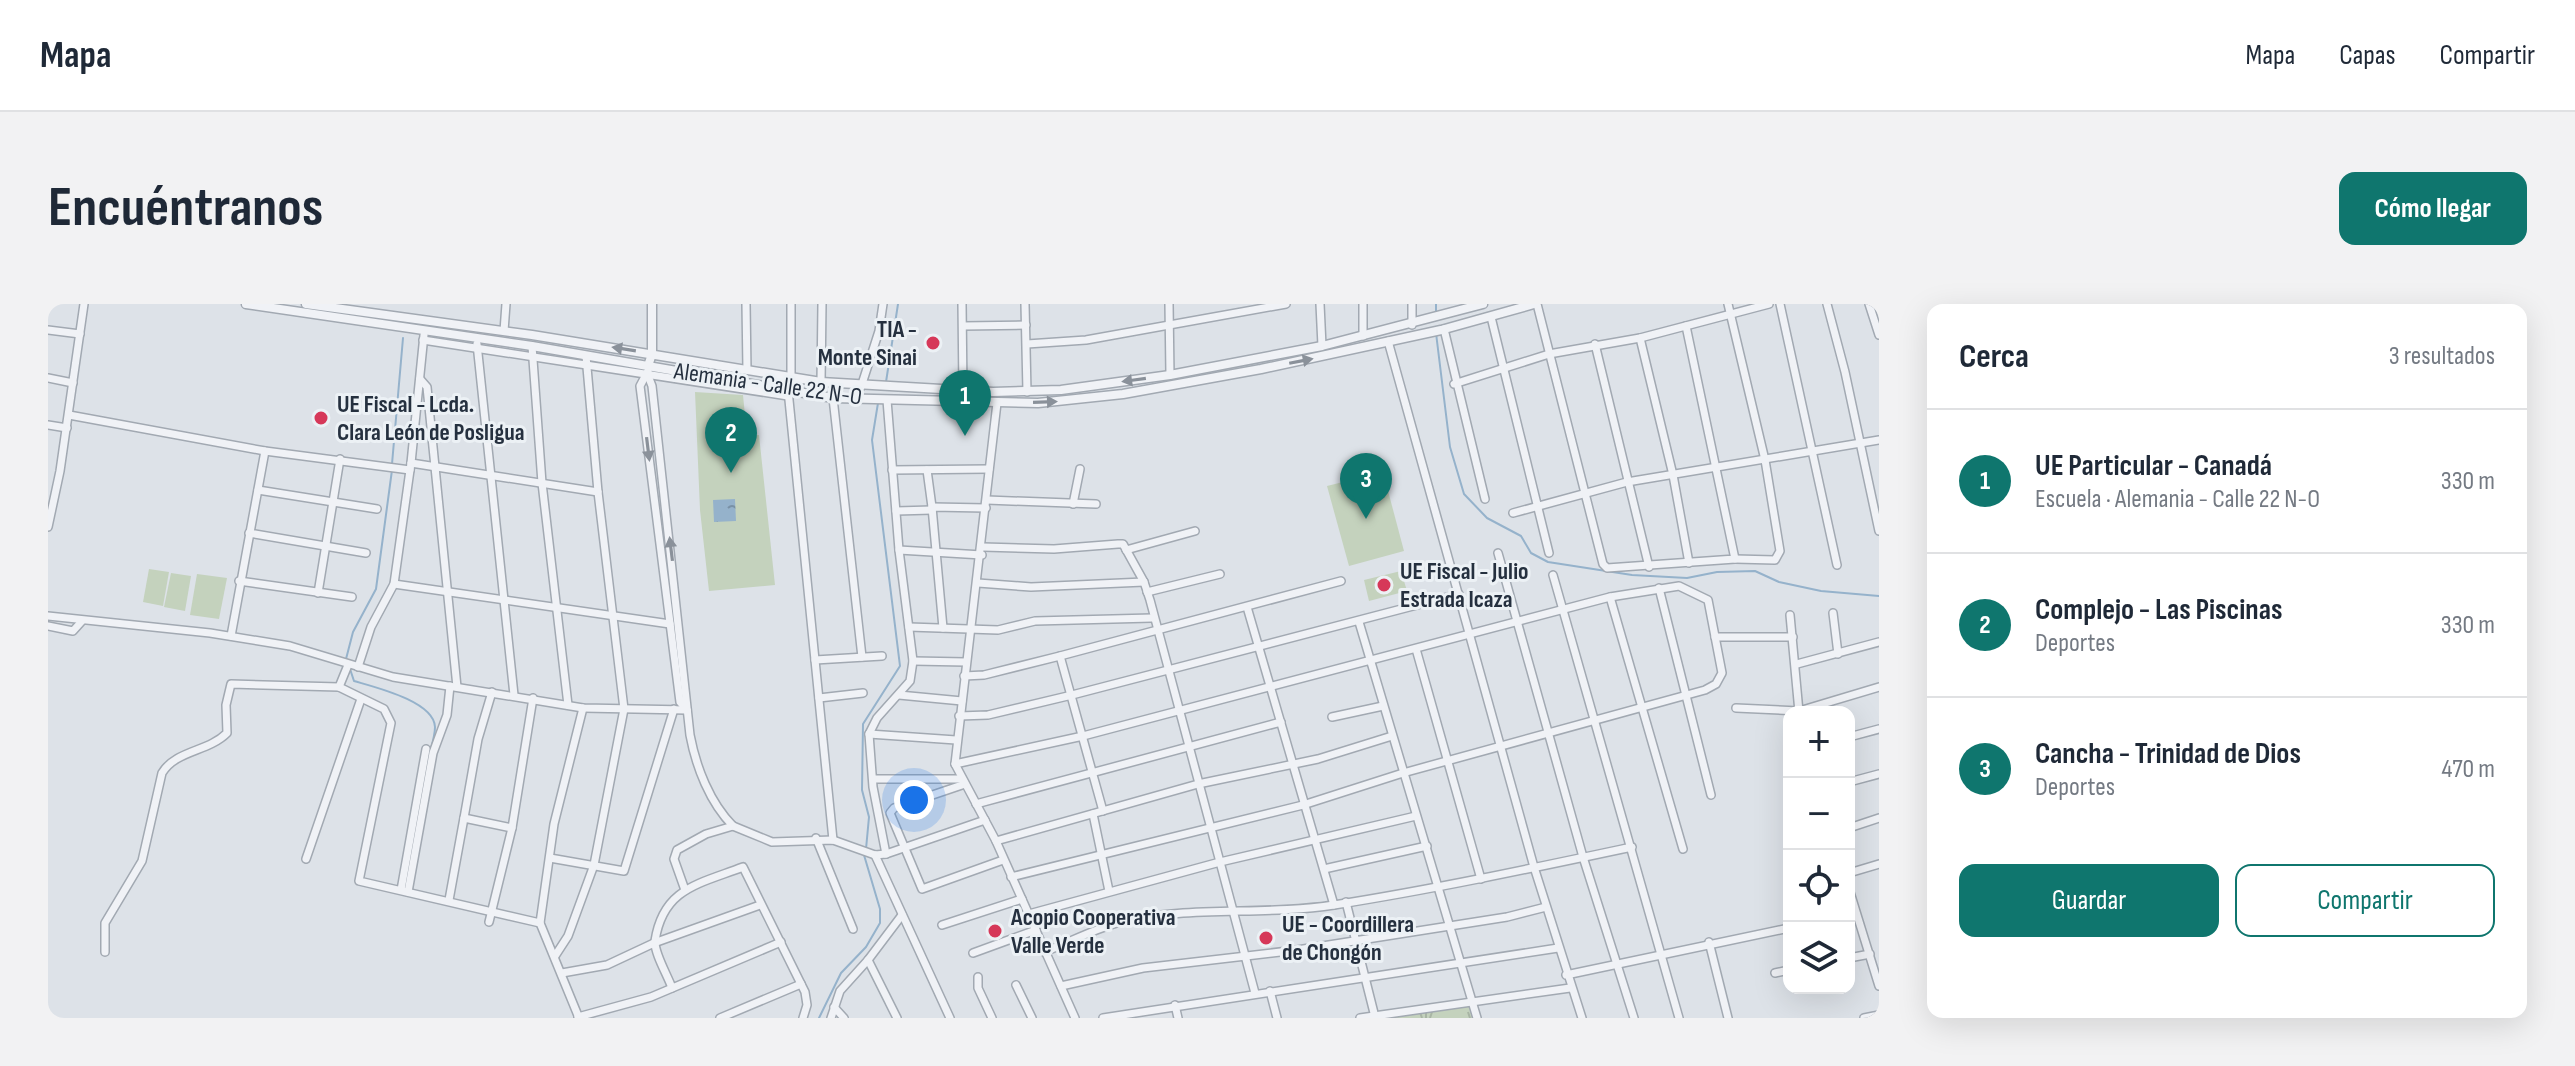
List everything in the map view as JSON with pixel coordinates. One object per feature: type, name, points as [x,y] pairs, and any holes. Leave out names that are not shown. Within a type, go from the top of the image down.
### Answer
[{"type":"street","points":[[48,527],[67,428],[84,304]]},
{"type":"street","name":"Alemania - Calle 22 N-O","points":[[246,304],[424,336],[788,393],[833,398],[997,403],[1065,401],[1123,394],[1261,369],[1439,330],[1536,304]]},
{"type":"street","name":"Alemania - Calle 22 N-O","points":[[306,304],[504,331],[821,382],[864,387],[1027,392],[1170,375],[1322,346],[1483,304]]},
{"type":"street","points":[[504,331],[506,304]]},
{"type":"street","points":[[652,304],[652,354],[640,386],[680,702],[687,710]]},
{"type":"street","points":[[746,304],[747,370]]},
{"type":"street","points":[[791,304],[791,377]]},
{"type":"street","points":[[821,382],[822,304]]},
{"type":"street","points":[[864,387],[883,304]]},
{"type":"street","points":[[962,304],[963,391]]},
{"type":"street","points":[[1025,304],[1027,392]]},
{"type":"street","points":[[1169,304],[1170,375]]},
{"type":"street","points":[[1027,344],[1168,327],[1286,304]]},
{"type":"street","points":[[1320,304],[1322,346]]},
{"type":"street","points":[[1363,304],[1363,336]]},
{"type":"street","points":[[1412,304],[1412,325]]},
{"type":"street","points":[[1536,304],[1604,566],[1649,567],[1735,559],[1775,560],[1780,555],[1765,460],[1728,308]]},
{"type":"street","points":[[1454,384],[1549,354],[1640,338],[1686,326],[1728,308],[1769,304]]},
{"type":"street","points":[[1780,304],[1837,565]]},
{"type":"street","points":[[1827,304],[1879,531]]},
{"type":"street","points":[[1869,304],[1879,335]]},
{"type":"street","points":[[1491,317],[1549,553]]},
{"type":"street","points":[[963,326],[1026,325]]},
{"type":"street","points":[[1686,326],[1735,559]]},
{"type":"street","points":[[48,330],[80,334]]},
{"type":"street","points":[[1439,330],[1485,499]]},
{"type":"street","points":[[358,667],[366,637],[394,584],[424,336]]},
{"type":"street","points":[[1640,338],[1673,475],[1689,563]]},
{"type":"street","points":[[1388,341],[1534,867],[1582,1018]]},
{"type":"street","points":[[476,342],[514,695]]},
{"type":"street","points":[[1595,344],[1649,567]]},
{"type":"street","points":[[532,351],[542,483],[568,705]]},
{"type":"street","points":[[555,956],[568,936],[594,865],[624,709],[586,360]]},
{"type":"street","points":[[648,370],[687,710],[696,762],[713,800],[733,826],[772,842],[816,838],[833,840],[875,855],[903,849],[985,820]]},
{"type":"street","points":[[48,378],[73,383]]},
{"type":"street","points":[[404,891],[433,753],[454,686],[449,594],[436,468],[427,387],[420,379]]},
{"type":"street","points":[[788,393],[833,840]]},
{"type":"street","points":[[833,398],[862,657]]},
{"type":"street","points":[[885,400],[913,661],[910,681],[877,718],[869,734],[886,854]]},
{"type":"street","points":[[997,403],[955,764],[996,841],[1075,1018]]},
{"type":"street","points":[[69,415],[265,451],[490,474],[598,492]]},
{"type":"street","points":[[48,425],[67,428]]},
{"type":"street","points":[[1513,513],[1627,482],[1879,440]]},
{"type":"street","points":[[231,636],[265,451]]},
{"type":"street","points":[[318,593],[340,459]]},
{"type":"street","points":[[48,469],[60,471]]},
{"type":"street","points":[[892,470],[989,469]]},
{"type":"street","points":[[1073,504],[1080,469]]},
{"type":"street","points":[[927,470],[943,628]]},
{"type":"street","points":[[258,490],[377,509]]},
{"type":"street","points":[[896,511],[987,504],[1096,504]]},
{"type":"street","points":[[1126,550],[1195,531]]},
{"type":"street","points":[[249,533],[366,553]]},
{"type":"street","points":[[899,550],[982,551],[1118,544],[1126,550],[1147,592],[1155,632],[1255,993]]},
{"type":"street","points":[[1498,553],[1583,857],[1634,1018]]},
{"type":"street","points":[[1147,592],[1220,574]]},
{"type":"street","points":[[1553,575],[1679,1018]]},
{"type":"street","points":[[239,581],[352,597]]},
{"type":"street","points":[[964,676],[984,675],[1060,656],[1341,581]]},
{"type":"street","points":[[978,583],[1031,587],[1144,582]]},
{"type":"street","points":[[394,584],[670,624]]},
{"type":"street","points":[[955,764],[1083,736],[1176,708],[1610,597],[1679,586],[1708,600],[1722,673],[1719,680],[1687,696],[1403,773],[1303,805],[1011,877]]},
{"type":"street","points":[[1659,588],[1711,795]]},
{"type":"street","points":[[959,716],[988,715],[1072,695],[1459,594]]},
{"type":"street","points":[[1610,597],[1683,849]]},
{"type":"street","points":[[1247,607],[1334,905]]},
{"type":"street","points":[[1833,613],[1838,654]]},
{"type":"street","points":[[1790,615],[1799,706]]},
{"type":"street","points":[[48,616],[231,636],[315,652],[348,665],[583,708],[687,710]]},
{"type":"street","points":[[909,627],[971,631],[998,630],[1035,621],[1152,618]]},
{"type":"street","points":[[48,626],[73,631],[82,621]]},
{"type":"street","points":[[1359,622],[1437,887],[1464,964],[1477,1018]]},
{"type":"street","points":[[1715,637],[1793,637]]},
{"type":"street","points":[[1797,664],[1879,644]]},
{"type":"street","points":[[1416,649],[1481,879]]},
{"type":"street","points":[[815,660],[882,656]]},
{"type":"street","points":[[1060,656],[1103,811]]},
{"type":"street","points":[[913,661],[966,662]]},
{"type":"street","points":[[339,687],[348,665]]},
{"type":"street","points":[[105,952],[105,923],[142,861],[144,839],[162,773],[168,764],[216,744],[227,733],[226,705],[231,684],[339,687],[388,712],[391,723],[359,881],[540,923]]},
{"type":"street","points":[[1818,706],[1879,687]]},
{"type":"street","points":[[449,900],[478,739],[492,692]]},
{"type":"street","points":[[819,698],[863,693]]},
{"type":"street","points":[[899,695],[962,701]]},
{"type":"street","points":[[489,922],[512,828],[533,698]]},
{"type":"street","points":[[306,859],[361,699]]},
{"type":"street","points":[[1332,717],[1383,706]]},
{"type":"street","points":[[583,708],[554,824],[540,923],[579,1018],[672,988],[781,942]]},
{"type":"street","points":[[1736,708],[1783,711]]},
{"type":"street","points":[[550,858],[621,872],[626,869],[674,709]]},
{"type":"street","points":[[976,804],[1186,745],[1281,722]]},
{"type":"street","points":[[1855,735],[1879,729]]},
{"type":"street","points":[[869,734],[956,740]]},
{"type":"street","points":[[996,841],[1198,784],[1291,764],[1392,736]]},
{"type":"street","points":[[404,891],[426,749]]},
{"type":"street","points":[[1855,780],[1879,774]]},
{"type":"street","points":[[873,779],[963,781]]},
{"type":"street","points":[[963,781],[892,810],[891,819],[922,889],[1003,860]]},
{"type":"street","points":[[1093,814],[1109,891]]},
{"type":"street","points":[[1029,914],[1220,862],[1416,816]]},
{"type":"street","points":[[464,818],[512,828]]},
{"type":"street","points":[[1855,826],[1879,818]]},
{"type":"street","points":[[685,890],[674,859],[677,850],[733,826]]},
{"type":"street","points":[[816,838],[853,929]]},
{"type":"street","points":[[1324,869],[1427,846]]},
{"type":"street","points":[[1044,952],[1118,923],[1233,910],[1263,912],[1334,905],[1481,879],[1632,847]]},
{"type":"street","points":[[875,855],[950,1018]]},
{"type":"street","points":[[1855,871],[1879,864]]},
{"type":"street","points":[[672,988],[654,943],[665,907],[685,890],[743,867],[801,984],[806,998],[804,1017]]},
{"type":"street","points":[[942,925],[1022,899]]},
{"type":"street","points":[[1346,902],[1376,1017]]},
{"type":"street","points":[[562,973],[607,965],[654,943],[760,905]]},
{"type":"street","points":[[1061,986],[1143,968],[1356,940],[1507,917],[1546,907]]},
{"type":"street","points":[[831,1018],[840,991],[902,915]]},
{"type":"street","points":[[1855,921],[1870,954],[1879,986]]},
{"type":"street","points":[[1566,975],[1709,942],[1783,929]]},
{"type":"street","points":[[973,953],[1036,930]]},
{"type":"street","points":[[1709,942],[1728,1018]]},
{"type":"street","points":[[1103,1018],[1558,948]]},
{"type":"street","points":[[1855,957],[1870,954]]},
{"type":"street","points":[[868,960],[897,1018]]},
{"type":"street","points":[[1775,973],[1783,971]]},
{"type":"street","points":[[978,977],[978,988],[992,1018]]},
{"type":"street","points":[[720,1018],[801,984]]},
{"type":"street","points":[[1016,985],[1032,1018]]},
{"type":"street","points":[[1360,1018],[1570,988]]},
{"type":"street","points":[[1270,991],[1277,1018]]},
{"type":"street","points":[[1175,1005],[1178,1018]]},
{"type":"street","points":[[834,1007],[844,1018]]},
{"type":"street","points":[[1864,1018],[1879,1015]]},
{"type":"green space","points":[[695,392],[743,395],[747,436],[759,435],[775,585],[709,591],[700,510]]},
{"type":"green space","points":[[1383,472],[1404,551],[1349,566],[1327,486]]},
{"type":"green space","points":[[149,569],[169,572],[163,606],[143,602]]},
{"type":"green space","points":[[1401,571],[1407,591],[1369,601],[1364,580]]},
{"type":"green space","points":[[171,573],[191,576],[185,611],[164,607]]},
{"type":"green space","points":[[197,574],[227,578],[219,619],[190,615]]},
{"type":"green space","points":[[1471,1005],[1475,1018],[1387,1018]]},
{"type":"water","points":[[735,499],[736,521],[714,522],[713,500]]},
{"type":"waterway","points":[[886,382],[898,304]]},
{"type":"waterway","points":[[1436,304],[1436,315]]},
{"type":"waterway","points":[[1436,333],[1450,447],[1464,494],[1487,518],[1521,536],[1531,553],[1548,562],[1632,575],[1687,578],[1717,572],[1755,571],[1779,582],[1821,591],[1879,596]]},
{"type":"waterway","points":[[392,464],[403,338]]},
{"type":"waterway","points":[[866,849],[869,817],[862,790],[863,724],[900,666],[872,440],[878,403]]},
{"type":"waterway","points":[[346,659],[353,632],[376,589],[392,470]]},
{"type":"waterway","points":[[350,669],[354,681],[402,696],[432,718],[435,732],[427,765]]},
{"type":"waterway","points":[[819,1018],[841,973],[866,947],[880,923],[880,909],[864,855]]},
{"type":"place","name":"TIA - Monte Sinai","points":[[933,343]]},
{"type":"place","name":"UE Fiscal - Lcda. Clara León de Posligua","points":[[321,418]]},
{"type":"place","name":"UE Particular - Canadá","points":[[965,436]]},
{"type":"place","name":"Complejo - Las Piscinas","points":[[731,473]]},
{"type":"place","name":"Cancha - Trinidad de Dios","points":[[1366,519]]},
{"type":"place","name":"UE Fiscal - Julio Estrada Icaza","points":[[1384,585]]},
{"type":"place","name":"Acopio Cooperativa Valle Verde","points":[[995,931]]},
{"type":"place","name":"UE - Coordillera de Chongón","points":[[1266,938]]}]
